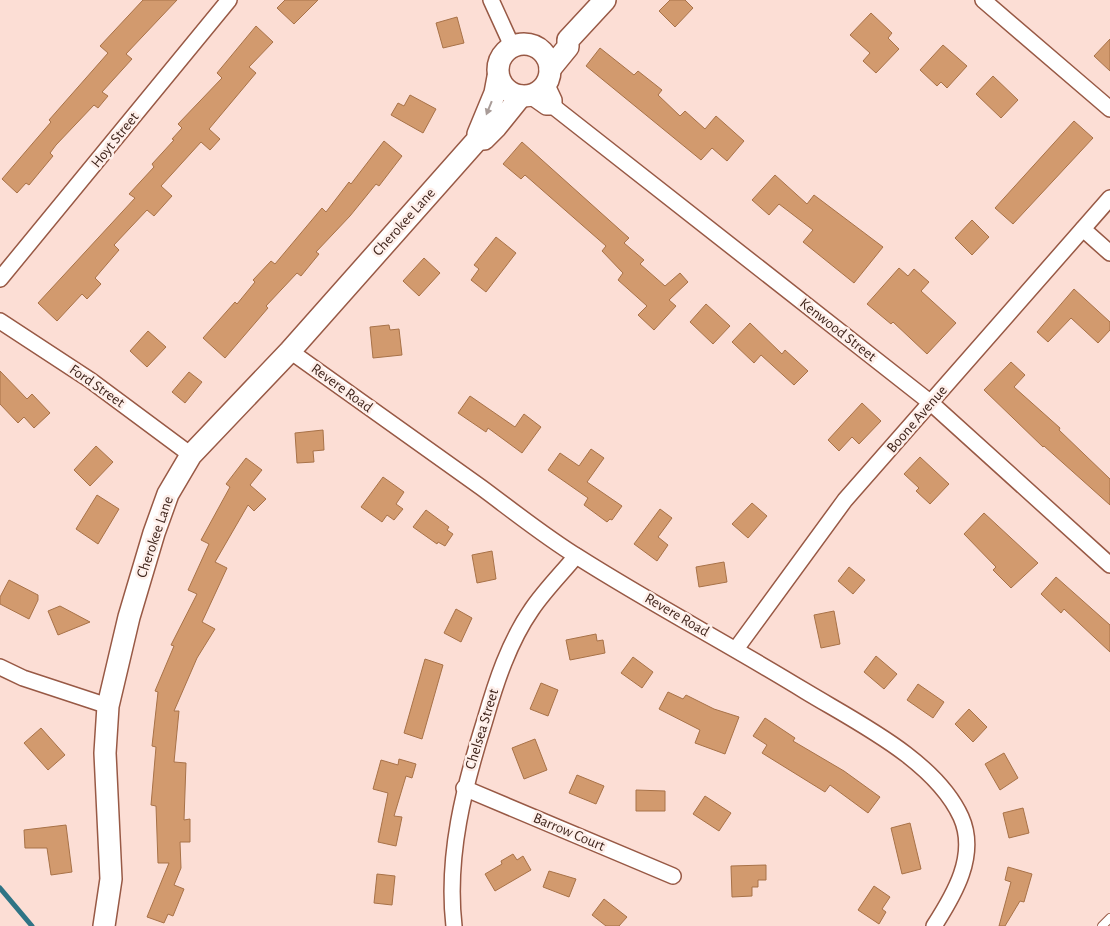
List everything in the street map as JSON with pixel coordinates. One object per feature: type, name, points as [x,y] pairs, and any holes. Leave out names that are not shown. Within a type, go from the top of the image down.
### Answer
[{"type":"street","name":"Hoyt Street","points":[[0,279],[229,0]]},
{"type":"street","points":[[491,0],[512,46]]},
{"type":"street","points":[[568,40],[562,39],[536,46],[520,44],[512,46],[500,59],[498,77],[508,91],[525,95],[541,90],[548,76],[568,47],[568,40],[605,0]]},
{"type":"street","points":[[983,0],[1110,109]]},
{"type":"street","points":[[536,46],[548,59],[548,76],[554,107]]},
{"type":"street","name":"Cherokee Lane","points":[[104,926],[111,878],[105,753],[108,706],[129,617],[168,494],[191,455],[290,351],[478,139],[478,134],[495,93],[498,77]]},
{"type":"street","name":"Cherokee Lane","points":[[478,139],[484,139],[525,95]]},
{"type":"street","name":"Kenwood Street","points":[[525,95],[546,106],[554,107],[931,403],[1110,566]]},
{"type":"street","name":"Boone Avenue","points":[[736,650],[845,500],[1110,198]]},
{"type":"street","points":[[1083,229],[1110,253]]},
{"type":"street","name":"Ford Street","points":[[0,321],[90,380],[191,455]]},
{"type":"street","name":"Revere Road","points":[[290,351],[576,556],[875,734],[912,760],[934,780],[954,804],[966,831],[963,869],[948,903],[934,926]]},
{"type":"street","name":"Chelsea Street","points":[[454,926],[451,899],[452,869],[464,788],[501,668],[532,609],[576,556]]},
{"type":"street","points":[[0,667],[24,678],[108,706]]},
{"type":"street","name":"Barrow Court","points":[[464,788],[673,876]]},
{"type":"lane","points":[[1102,926],[1110,918]]},
{"type":"building","points":[[143,0],[177,0],[126,54],[132,59],[102,92],[108,96],[98,108],[94,105],[56,145],[50,153],[53,156],[29,185],[26,183],[17,193],[2,179],[51,122],[49,120],[108,53],[100,46]]},
{"type":"building","points":[[285,0],[318,0],[294,24],[277,8]]},
{"type":"building","points":[[670,0],[685,0],[693,8],[675,27],[659,11]]},
{"type":"building","points":[[871,13],[892,33],[888,38],[899,49],[876,73],[863,61],[870,53],[850,35]]},
{"type":"building","points":[[457,17],[464,43],[443,48],[436,23]]},
{"type":"building","points":[[256,26],[273,42],[249,67],[256,73],[209,129],[220,139],[210,150],[201,142],[161,186],[172,196],[154,216],[147,210],[114,245],[119,250],[95,278],[101,284],[87,299],[82,294],[57,321],[38,303],[135,198],[129,194],[154,167],[152,164],[174,140],[172,139],[182,128],[178,124],[222,78],[217,73]]},
{"type":"building","points":[[1110,39],[1110,71],[1094,56]]},
{"type":"building","points":[[943,45],[967,66],[947,88],[941,82],[937,86],[920,70]]},
{"type":"building","points":[[600,48],[634,75],[638,71],[662,90],[658,95],[680,116],[685,111],[705,129],[716,116],[744,141],[727,161],[712,148],[701,160],[586,66]]},
{"type":"building","points":[[993,76],[1018,100],[1001,118],[976,94]]},
{"type":"building","points":[[410,95],[436,109],[423,133],[391,115],[398,103],[404,106]]},
{"type":"building","points":[[1074,121],[1093,138],[1013,224],[995,208]]},
{"type":"building","points":[[384,141],[402,156],[379,186],[376,184],[350,216],[316,252],[319,254],[301,276],[297,273],[266,306],[268,308],[225,358],[203,338],[235,302],[237,304],[255,282],[253,280],[271,261],[275,264],[322,208],[326,212],[349,182],[351,184]]},
{"type":"building","points":[[522,142],[629,238],[624,243],[644,260],[640,264],[665,286],[680,273],[688,282],[669,300],[676,306],[654,330],[638,315],[647,306],[618,280],[623,273],[602,251],[606,246],[525,175],[521,179],[503,164]]},
{"type":"building","points":[[775,175],[807,204],[814,195],[883,247],[854,283],[803,242],[813,230],[779,204],[769,215],[752,200]]},
{"type":"building","points":[[972,220],[989,237],[972,255],[955,238]]},
{"type":"building","points":[[496,237],[516,253],[486,292],[471,280],[479,269],[474,265]]},
{"type":"building","points":[[424,258],[440,273],[419,296],[403,281]]},
{"type":"building","points":[[899,268],[908,276],[914,269],[929,282],[921,291],[956,323],[927,354],[893,322],[891,324],[867,304]]},
{"type":"building","points":[[1074,289],[1110,322],[1110,330],[1098,343],[1071,318],[1048,342],[1037,332]]},
{"type":"building","points":[[706,304],[730,326],[713,344],[690,322]]},
{"type":"building","points":[[750,323],[782,354],[785,350],[808,371],[794,385],[761,355],[754,363],[732,342]]},
{"type":"building","points":[[389,325],[390,330],[399,329],[402,355],[373,358],[370,327]]},
{"type":"building","points":[[148,331],[166,347],[147,367],[130,351]]},
{"type":"building","points":[[1011,362],[1025,375],[1014,387],[1060,428],[1059,430],[1110,479],[1110,505],[1043,447],[984,390]]},
{"type":"building","points":[[0,371],[27,399],[32,394],[50,413],[34,428],[24,417],[18,423],[0,404]]},
{"type":"building","points":[[189,372],[202,382],[185,403],[172,392]]},
{"type":"building","points":[[470,396],[515,427],[524,414],[541,427],[522,453],[488,428],[486,432],[458,413]]},
{"type":"building","points":[[862,403],[881,421],[859,444],[852,437],[839,451],[828,440]]},
{"type":"building","points":[[323,430],[324,450],[313,451],[314,462],[297,463],[295,433]]},
{"type":"building","points":[[96,446],[113,462],[90,486],[74,470]]},
{"type":"building","points":[[591,449],[604,458],[587,482],[622,506],[612,520],[610,519],[607,522],[584,505],[588,498],[548,470],[560,453],[579,466]]},
{"type":"building","points":[[920,457],[949,484],[930,504],[916,491],[919,488],[904,474]]},
{"type":"building","points":[[246,458],[262,470],[250,485],[266,499],[254,511],[248,505],[215,562],[227,568],[202,622],[215,629],[197,658],[174,711],[179,711],[174,762],[186,763],[184,820],[190,819],[190,842],[180,842],[181,868],[174,885],[184,889],[173,916],[168,914],[164,923],[147,917],[169,863],[158,863],[156,806],[151,805],[156,747],[152,746],[158,692],[155,691],[174,646],[171,645],[197,594],[188,590],[209,544],[201,540],[230,487],[226,484]]},
{"type":"building","points":[[383,477],[404,492],[396,504],[403,509],[394,520],[387,515],[382,522],[361,507]]},
{"type":"building","points":[[97,495],[119,509],[98,544],[76,529]]},
{"type":"building","points":[[752,503],[767,516],[748,538],[732,524]]},
{"type":"building","points":[[660,509],[672,518],[658,537],[668,545],[657,561],[634,544]]},
{"type":"building","points":[[426,510],[449,527],[447,530],[453,534],[445,546],[438,542],[437,544],[413,527]]},
{"type":"building","points":[[984,513],[1038,563],[1011,588],[993,570],[996,567],[964,534]]},
{"type":"building","points":[[492,551],[496,579],[477,583],[472,555]]},
{"type":"building","points":[[724,562],[727,582],[699,587],[696,567]]},
{"type":"building","points":[[849,567],[865,580],[853,594],[838,581]]},
{"type":"building","points":[[1056,577],[1110,625],[1110,652],[1064,609],[1061,613],[1041,594]]},
{"type":"building","points":[[9,580],[38,595],[38,600],[29,619],[0,604],[0,597]]},
{"type":"building","points":[[60,606],[90,622],[58,635],[48,611]]},
{"type":"building","points":[[456,609],[472,618],[461,642],[444,633]]},
{"type":"building","points":[[834,611],[840,644],[821,648],[814,615]]},
{"type":"building","points":[[596,634],[597,641],[603,640],[605,653],[570,660],[566,640]]},
{"type":"building","points":[[876,656],[897,674],[884,689],[864,672]]},
{"type":"building","points":[[633,657],[653,672],[642,688],[621,673]]},
{"type":"building","points":[[425,659],[443,665],[422,739],[404,733]]},
{"type":"building","points":[[541,683],[558,690],[548,716],[530,709]]},
{"type":"building","points":[[918,684],[944,702],[933,718],[907,700]]},
{"type":"building","points":[[668,692],[683,699],[686,695],[714,709],[739,717],[725,754],[695,743],[700,730],[659,709]]},
{"type":"building","points":[[969,709],[987,727],[973,742],[955,724]]},
{"type":"building","points":[[765,718],[795,738],[793,741],[844,771],[880,797],[868,813],[830,785],[825,792],[762,753],[767,745],[753,736]]},
{"type":"building","points":[[41,728],[65,755],[48,770],[24,743]]},
{"type":"building","points":[[535,739],[547,770],[524,779],[512,748]]},
{"type":"building","points":[[1004,753],[1018,778],[1000,790],[985,764]]},
{"type":"building","points":[[399,759],[416,764],[412,778],[406,776],[394,816],[402,817],[396,846],[378,842],[388,793],[373,789],[381,760],[398,765]]},
{"type":"building","points":[[577,775],[604,786],[596,804],[569,793]]},
{"type":"building","points":[[636,790],[665,791],[665,811],[636,811]]},
{"type":"building","points":[[705,796],[731,813],[719,831],[693,814]]},
{"type":"building","points":[[1023,808],[1029,833],[1009,838],[1003,813]]},
{"type":"building","points":[[910,823],[921,869],[902,874],[891,828]]},
{"type":"building","points":[[66,825],[72,872],[51,875],[47,848],[25,848],[24,830]]},
{"type":"building","points":[[513,854],[517,860],[523,856],[531,870],[495,891],[485,874],[502,864],[501,861]]},
{"type":"building","points":[[766,865],[766,880],[758,880],[758,887],[752,887],[752,896],[732,897],[731,866]]},
{"type":"building","points":[[1008,867],[1032,874],[1024,902],[1020,901],[1005,926],[999,926],[1011,882],[1005,880]]},
{"type":"building","points":[[549,871],[576,879],[569,897],[543,887]]},
{"type":"building","points":[[377,874],[395,876],[392,905],[374,903]]},
{"type":"building","points":[[874,886],[890,897],[882,909],[886,912],[879,924],[858,910]]},
{"type":"building","points":[[604,899],[627,917],[619,926],[606,926],[592,915]]},
{"type":"waterway","points":[[0,888],[32,926]]}]
